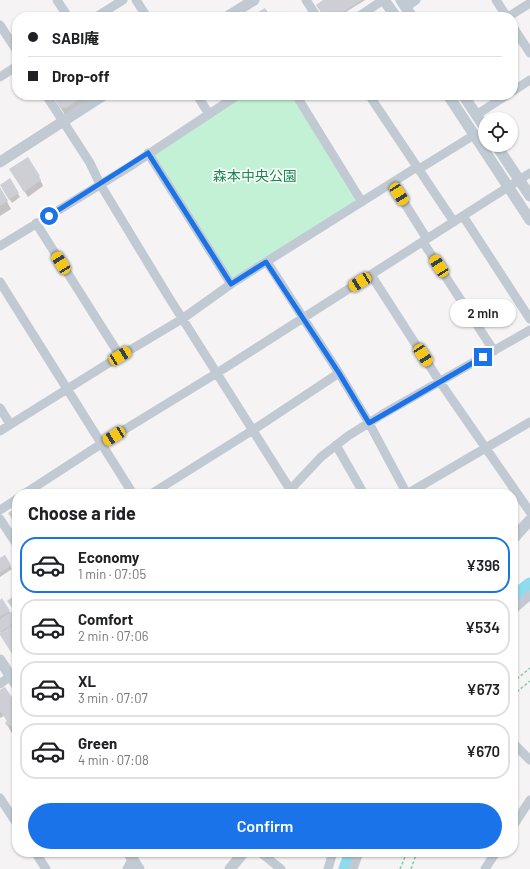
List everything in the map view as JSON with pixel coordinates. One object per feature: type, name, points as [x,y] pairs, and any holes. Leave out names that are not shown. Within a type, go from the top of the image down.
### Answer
[{"type":"street","points":[[57,0],[65,12]]},
{"type":"street","points":[[104,12],[123,0]]},
{"type":"street","points":[[136,0],[144,12]]},
{"type":"street","points":[[235,12],[254,0]]},
{"type":"street","points":[[306,0],[314,12]]},
{"type":"street","points":[[366,12],[384,0],[392,12]]},
{"type":"street","points":[[409,12],[403,3],[416,0]]},
{"type":"street","points":[[496,0],[504,12]]},
{"type":"street","points":[[515,12],[530,3]]},
{"type":"street","points":[[0,26],[12,44]]},
{"type":"street","points":[[518,35],[530,54]]},
{"type":"street","points":[[0,77],[12,69]]},
{"type":"street","points":[[518,88],[530,80]]},
{"type":"street","points":[[49,100],[90,163],[100,184],[182,318],[253,430],[286,489]]},
{"type":"street","points":[[0,162],[96,100]]},
{"type":"street","points":[[200,100],[209,114]]},
{"type":"street","points":[[0,246],[230,100]]},
{"type":"street","points":[[299,100],[362,202]]},
{"type":"street","points":[[376,100],[418,168],[454,222]]},
{"type":"street","points":[[451,100],[530,220]]},
{"type":"street","points":[[466,100],[478,118]]},
{"type":"street","points":[[476,115],[499,100]]},
{"type":"street","points":[[0,431],[66,388],[182,318],[231,284],[392,183],[474,135]]},
{"type":"street","points":[[501,152],[530,196]]},
{"type":"street","points":[[148,153],[231,284]]},
{"type":"street","points":[[32,489],[101,444],[217,373],[530,173]]},
{"type":"street","points":[[392,183],[425,240],[494,351]]},
{"type":"street","points":[[463,216],[530,319]]},
{"type":"street","points":[[36,223],[120,356]]},
{"type":"street","points":[[266,262],[339,373],[369,423],[404,489]]},
{"type":"street","points":[[371,275],[440,382],[514,489]]},
{"type":"street","points":[[0,282],[130,489]]},
{"type":"street","points":[[292,489],[321,457],[348,436],[530,330]]},
{"type":"street","points":[[159,489],[253,430],[339,373]]},
{"type":"street","points":[[0,408],[10,424]]},
{"type":"street","points":[[415,489],[530,422]]},
{"type":"street","points":[[336,445],[361,489]]},
{"type":"street","points":[[518,494],[530,512]]},
{"type":"street","points":[[0,510],[12,502]]},
{"type":"street","points":[[0,519],[12,537]]},
{"type":"street","points":[[518,533],[530,520]]},
{"type":"street","points":[[518,606],[530,595]]},
{"type":"street","points":[[0,660],[12,671]]},
{"type":"street","points":[[0,684],[12,675]]},
{"type":"street","points":[[518,747],[530,760]]},
{"type":"street","points":[[0,798],[12,816]]},
{"type":"street","points":[[518,818],[530,800]]},
{"type":"street","points":[[38,857],[46,869]]},
{"type":"street","points":[[127,869],[131,857]]},
{"type":"street","points":[[133,857],[139,869]]},
{"type":"street","points":[[230,869],[240,857]]},
{"type":"street","points":[[266,857],[281,869]]},
{"type":"street","points":[[328,869],[332,857]]},
{"type":"street","points":[[353,869],[357,857]]},
{"type":"street","points":[[485,869],[493,857]]},
{"type":"path","points":[[518,678],[530,668]]},
{"type":"path","points":[[518,691],[530,681]]},
{"type":"path","points":[[400,869],[405,857]]},
{"type":"path","points":[[411,869],[415,857]]},
{"type":"green space","name":"森本中央公園","points":[[230,100],[299,100],[362,202],[230,281],[148,153]]},
{"type":"building","points":[[323,0],[362,0],[344,12],[321,12],[316,5]]},
{"type":"building","points":[[265,8],[268,12],[258,12]]},
{"type":"building","points":[[55,100],[78,100],[66,108],[60,108]]},
{"type":"building","points":[[28,157],[41,180],[24,192],[9,169]]},
{"type":"building","points":[[10,178],[19,193],[9,200],[0,185]]},
{"type":"building","points":[[0,187],[8,201],[0,206]]},
{"type":"building","points":[[12,510],[12,519],[8,513]]},
{"type":"building","points":[[5,555],[11,565],[0,573],[0,558]]},
{"type":"building","points":[[12,597],[12,608],[7,601]]},
{"type":"building","points":[[2,598],[10,611],[0,617],[0,600]]},
{"type":"building","points":[[12,611],[12,624],[0,632],[0,619]]},
{"type":"building","points":[[11,626],[12,627],[12,654],[0,635],[0,633]]},
{"type":"building","points":[[5,687],[12,698],[12,727],[10,725],[7,726],[5,723],[7,721],[0,711],[0,690]]},
{"type":"waterway","points":[[518,595],[530,585]]},
{"type":"waterway","points":[[346,869],[350,857]]},
{"type":"route","points":[[49,216],[129,167],[148,153],[231,284],[266,262],[339,373],[369,423],[483,357]]}]
